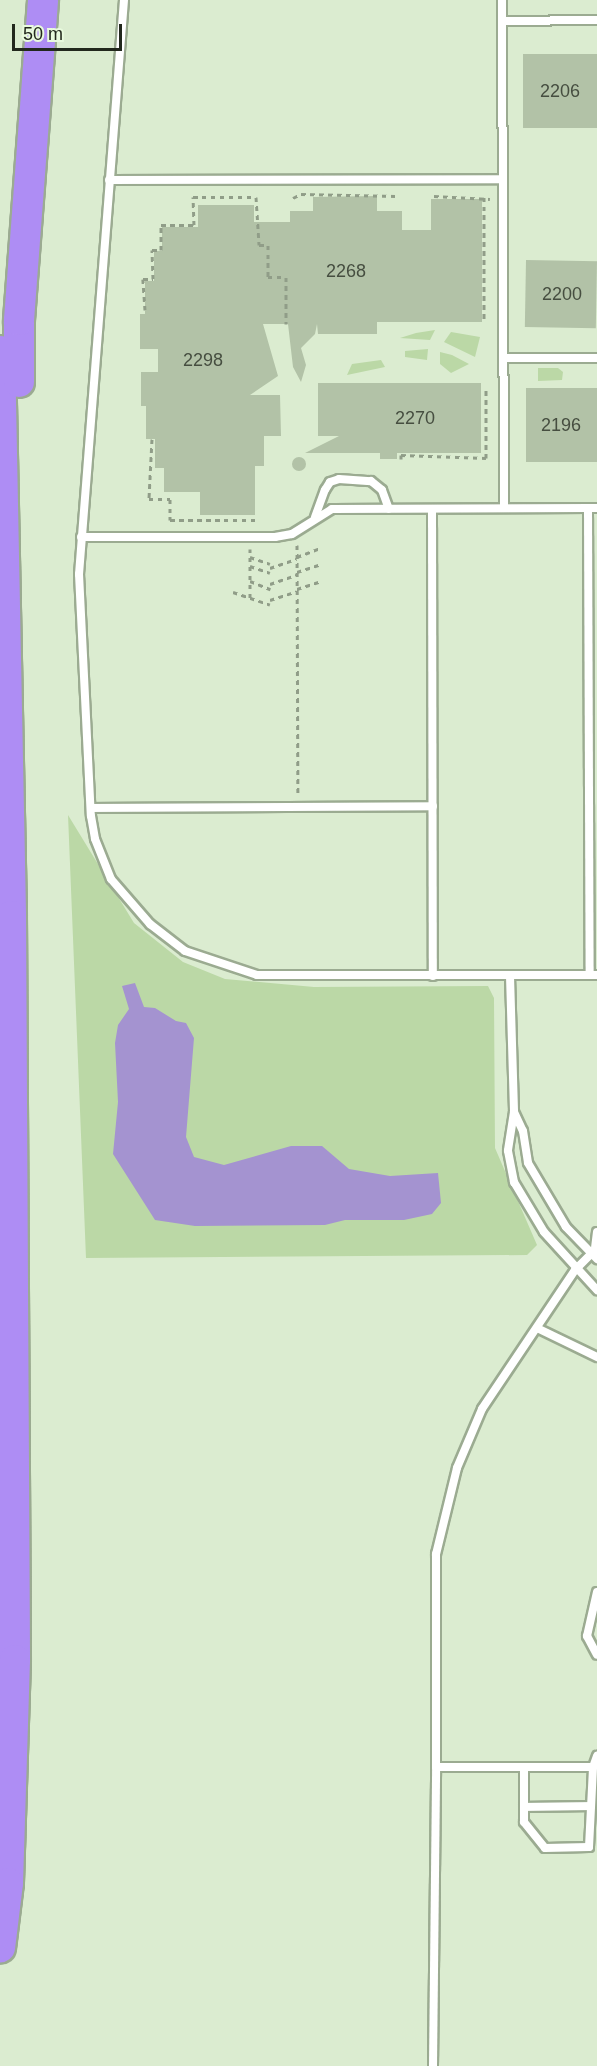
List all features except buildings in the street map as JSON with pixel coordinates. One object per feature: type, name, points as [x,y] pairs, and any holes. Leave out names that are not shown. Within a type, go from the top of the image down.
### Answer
[{"type":"highway","points":[[11,916],[20,656],[19,320],[43,0]]},
{"type":"highway","points":[[0,351],[11,916],[15,1660],[8,1883],[0,1948]]},
{"type":"lane","points":[[81,537],[275,537],[292,534],[315,517],[332,509],[593,508],[593,975],[257,975],[185,951],[150,924],[111,879],[94,839],[79,574],[81,537],[124,0]]},
{"type":"lane","points":[[502,0],[504,508]]},
{"type":"lane","points":[[503,21],[597,20]]},
{"type":"lane","points":[[109,180],[503,179]]},
{"type":"lane","points":[[504,358],[597,358]]},
{"type":"lane","points":[[315,517],[330,482],[339,479],[371,481],[382,490],[389,509]]},
{"type":"lane","points":[[432,509],[433,976]]},
{"type":"lane","points":[[91,807],[433,806]]},
{"type":"lane","points":[[510,976],[514,1112],[508,1151],[514,1182],[544,1232],[575,1270],[597,1290]]},
{"type":"lane","points":[[514,1112],[523,1131],[528,1163],[566,1227],[595,1252]]},
{"type":"lane","points":[[433,2066],[436,1554],[457,1468],[482,1409],[575,1270],[595,1252],[597,1232]]},
{"type":"lane","points":[[537,1328],[597,1357]]},
{"type":"lane","points":[[597,1594],[595,1614],[587,1636],[597,1655]]},
{"type":"lane","points":[[524,1767],[524,1822],[545,1848],[589,1847],[593,1767],[597,1756]]},
{"type":"lane","points":[[436,1767],[593,1767]]},
{"type":"lane","points":[[524,1807],[591,1806]]},
{"type":"path","points":[[293,198],[312,194],[396,196]]},
{"type":"path","points":[[146,310],[143,279],[153,279],[152,250],[161,250],[161,225],[194,225],[194,197],[256,196],[259,200],[259,245],[268,245],[268,277],[286,277],[286,324]]},
{"type":"path","points":[[434,196],[484,196],[490,199]]},
{"type":"path","points":[[484,196],[484,322]]},
{"type":"path","points":[[259,200],[263,198]]},
{"type":"path","points":[[401,459],[401,455],[486,458],[486,390]]},
{"type":"path","points":[[152,439],[149,500],[170,500],[170,520],[255,520]]},
{"type":"path","points":[[250,520],[250,526]]},
{"type":"path","points":[[297,545],[298,796]]},
{"type":"path","points":[[250,547],[250,598]]},
{"type":"path","points":[[250,557],[270,566],[321,548]]},
{"type":"path","points":[[250,581],[270,586],[321,564]]},
{"type":"path","points":[[250,566],[270,573]]},
{"type":"path","points":[[233,592],[270,603],[321,580]]},
{"type":"green space","points":[[435,330],[430,340],[400,338],[416,333]]},
{"type":"green space","points":[[451,332],[480,337],[475,357],[444,342]]},
{"type":"green space","points":[[428,349],[427,360],[405,357],[405,351]]},
{"type":"green space","points":[[440,352],[452,355],[469,364],[451,373],[440,364]]},
{"type":"green space","points":[[381,360],[385,367],[347,375],[352,364]]},
{"type":"green space","points":[[538,368],[558,368],[563,372],[562,380],[538,381]]},
{"type":"green space","points":[[68,815],[134,923],[183,962],[225,979],[314,987],[488,986],[494,998],[495,1148],[537,1245],[527,1255],[86,1258]]},
{"type":"shaded area","points":[[135,983],[144,1007],[155,1008],[176,1021],[186,1023],[194,1038],[186,1137],[194,1157],[224,1165],[291,1146],[322,1146],[349,1169],[390,1176],[438,1173],[441,1203],[432,1214],[404,1220],[345,1220],[325,1225],[195,1226],[155,1220],[113,1154],[118,1102],[115,1043],[118,1025],[129,1009],[122,986]]}]
